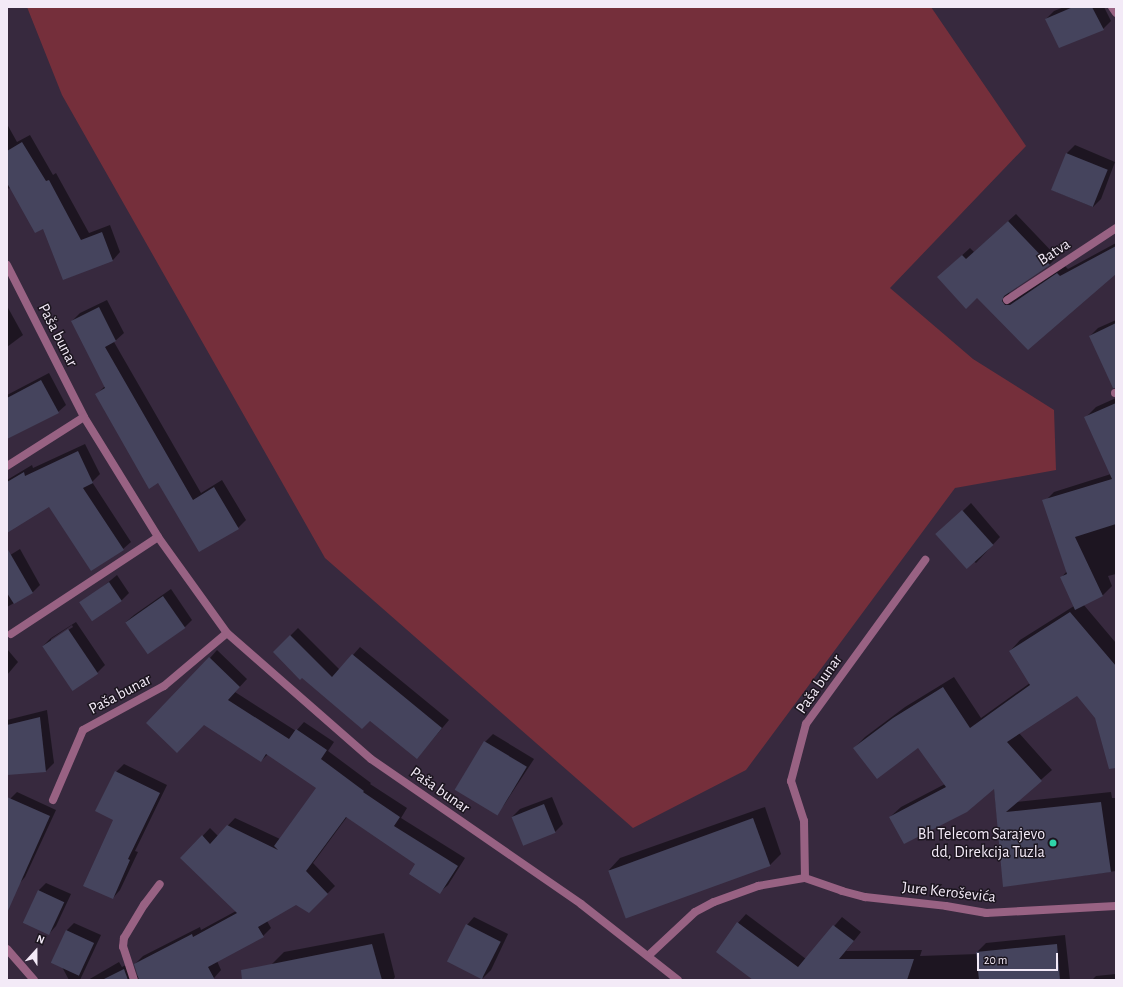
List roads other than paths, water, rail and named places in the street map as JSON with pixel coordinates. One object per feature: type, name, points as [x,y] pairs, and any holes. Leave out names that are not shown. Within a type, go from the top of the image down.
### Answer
[{"type":"street","points":[[1112,7],[1116,13]]},
{"type":"street","name":"Batva","points":[[1007,300],[1116,228]]},
{"type":"street","name":"Paša bunar","points":[[7,265],[84,417],[158,537],[227,633],[371,759],[581,904],[678,980]]},
{"type":"street","points":[[7,466],[84,417]]},
{"type":"street","points":[[11,634],[158,537]]},
{"type":"street","name":"Paša bunar","points":[[805,878],[804,821],[791,781],[806,724],[925,560]]},
{"type":"street","name":"Paša bunar","points":[[53,800],[83,730],[164,686],[227,633]]},
{"type":"street","points":[[648,956],[695,912],[714,902],[758,886],[805,878]]},
{"type":"street","name":"Jure Keroševića","points":[[805,878],[842,891],[865,897],[986,912],[1116,906]]},
{"type":"street","points":[[134,980],[123,947],[124,938],[144,905],[160,884]]},
{"type":"street","points":[[7,949],[34,980]]},
{"type":"place","name":"Bh Telecom Sarajevo dd, Direkcija Tuzla","points":[[1053,843]]}]
